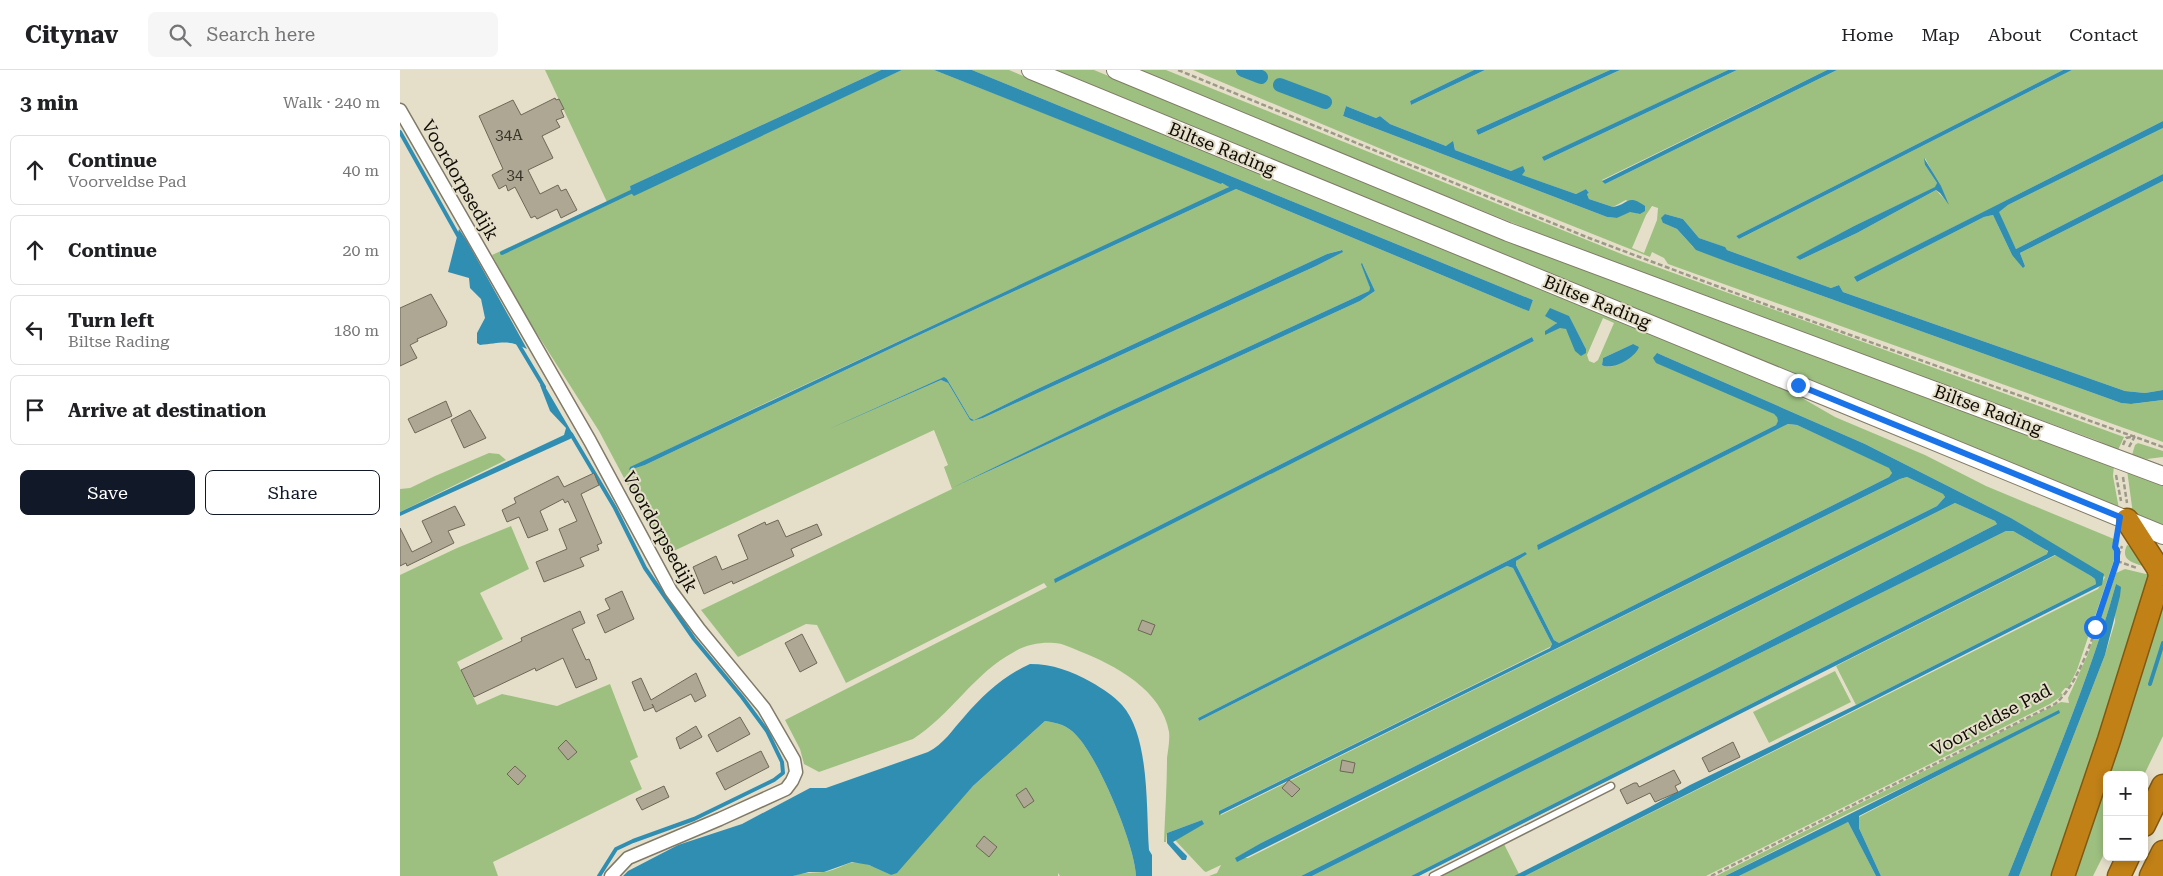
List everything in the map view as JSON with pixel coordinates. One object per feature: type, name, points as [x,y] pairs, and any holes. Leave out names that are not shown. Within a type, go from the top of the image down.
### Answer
[{"type":"highway","points":[[2063,876],[2162,571],[2158,568],[2124,518]]},
{"type":"highway","points":[[2148,817],[2163,786]]},
{"type":"highway","points":[[2151,876],[2163,852]]},
{"type":"highway","points":[[2119,876],[2126,861]]},
{"type":"main road","name":"Biltse Rading","points":[[1031,70],[2163,535]]},
{"type":"main road","name":"Biltse Rading","points":[[1116,70],[1508,232],[2122,459],[2163,476]]},
{"type":"street","name":"Voordorpsedijk","points":[[400,110],[590,441],[671,591],[699,629],[764,708],[794,760],[796,772],[792,782],[786,789],[628,858],[611,876]]},
{"type":"lane","points":[[1433,876],[1611,786]]},
{"type":"path","name":"Biltse Rading","points":[[1178,70],[1589,238],[1775,308],[2163,447]]},
{"type":"path","name":"Voorveldse Pad","points":[[1711,876],[2055,704],[2065,696],[2075,679],[2117,561],[2124,518],[2128,508],[2122,474],[2122,459],[2135,436]]},
{"type":"path","points":[[2117,561],[2117,550],[2115,547],[2124,518],[2116,469],[2122,459],[2126,438],[2135,436]]},
{"type":"green space","points":[[545,70],[881,70],[630,186],[631,193],[902,70],[934,70],[1229,186],[1226,190],[629,468],[645,465],[913,338],[1236,189],[1529,310],[1533,300],[972,70],[1009,70],[1790,391],[1835,417],[1925,455],[1986,486],[2114,539],[2112,548],[2117,550],[2077,670],[2068,688],[2065,688],[2061,693],[2063,695],[2050,704],[1706,876],[1525,876],[2098,589],[2105,577],[2011,518],[1865,444],[1657,353],[1774,414],[1779,421],[1776,425],[1537,545],[1538,549],[1788,424],[1797,425],[1890,468],[1892,473],[1889,477],[1559,643],[1554,640],[1516,565],[1516,561],[1525,552],[1198,718],[1199,721],[1507,566],[1513,568],[1552,644],[1550,647],[1219,811],[1221,815],[1900,479],[1907,477],[1943,494],[1945,497],[1937,506],[1261,843],[1236,858],[1248,858],[1955,503],[1995,521],[1997,524],[1715,669],[1301,876],[1209,876],[1217,873],[1221,865],[1206,872],[1204,871],[1175,840],[1203,824],[1202,820],[1167,833],[1166,842],[1164,842],[1169,732],[1165,717],[1157,704],[1135,681],[1121,672],[1093,657],[1060,644],[1033,644],[1018,650],[1000,661],[974,682],[927,729],[913,739],[819,772],[804,764],[800,749],[785,720],[1047,587],[1044,583],[846,683],[817,625],[806,624],[738,657],[701,610],[952,489],[944,467],[948,465],[934,430],[665,555],[599,431],[527,318],[492,255],[607,202]],"holes":[[[1341,250],[1342,252],[1316,266],[983,418],[972,421],[970,420],[948,383],[941,380],[849,420],[942,378],[947,379],[970,418],[974,420],[1327,254]],[[1362,263],[1375,291],[1360,301],[961,484],[1114,409],[1369,291],[1370,288]],[[1603,318],[1614,323],[1598,360],[1594,363],[1589,361],[1587,355]],[[1556,321],[1576,330],[1586,349],[1562,327],[1545,331],[1556,324]],[[1532,337],[1534,341],[1056,582],[1054,579]],[[1633,344],[1616,365],[1607,367],[1602,365],[1603,358]]]},
{"type":"green space","points":[[1053,70],[1094,70],[1536,251],[1677,305],[2114,465],[2113,476],[2119,509]]},
{"type":"green space","points":[[1135,70],[1166,70],[1624,255],[2124,437],[2118,450],[2096,440],[1619,266]]},
{"type":"green space","points":[[1193,70],[1474,70],[1410,101],[1411,105],[1485,70],[1610,70],[1476,130],[1478,135],[1620,70],[1728,70],[1543,157],[1544,161],[1737,70],[1827,70],[1602,180],[1605,184],[1837,70],[2063,70],[1736,236],[1739,239],[2072,70],[2163,70],[2163,121],[1855,277],[1857,282],[1984,217],[1993,215],[2012,255],[2025,266],[2020,253],[2163,181],[2163,390],[2145,393],[2125,391],[1843,292],[1839,285],[1831,288],[1727,250],[1724,247],[1699,238],[1683,219],[1665,214],[1663,223],[1677,229],[1693,247],[1733,264],[2121,403],[2132,404],[2163,400],[2163,442],[1668,264],[1664,258],[1652,252],[1650,257],[1398,156]],"holes":[[[1346,106],[1376,118],[1380,116],[1390,124],[1446,146],[1454,145],[1455,150],[1511,171],[1523,167],[1521,175],[1576,194],[1586,189],[1589,193],[1587,194],[1589,199],[1613,207],[1626,200],[1640,214],[1630,211],[1617,218],[1607,217],[1343,116]],[[1925,158],[1948,203],[1936,190],[1857,233],[1800,260],[1797,257],[1854,226],[1936,187],[1937,183],[1925,165]],[[1652,206],[1658,208],[1657,220],[1644,253],[1632,248],[1646,215]]]},
{"type":"green space","points":[[2163,128],[2163,174],[2016,249],[1998,212],[2008,205]]},
{"type":"green space","points":[[2138,443],[2163,451],[2163,457],[2147,459],[2132,455],[2135,445]]},
{"type":"green space","points":[[489,453],[499,454],[506,460],[400,512],[400,489],[410,488]]},
{"type":"green space","points":[[2127,470],[2163,483],[2163,526],[2133,514]]},
{"type":"green space","points":[[511,526],[529,569],[480,593],[503,639],[457,662],[477,705],[502,694],[557,706],[610,684],[638,757],[630,761],[642,789],[493,862],[498,876],[400,876],[400,575],[457,548]]},
{"type":"green space","points":[[2006,531],[2013,531],[2046,550],[2047,554],[1411,876],[1312,876]]},
{"type":"green space","points":[[2127,545],[2135,549],[2149,568],[2134,563],[2127,558],[2125,551]]},
{"type":"green space","points":[[2056,555],[2091,576],[2095,579],[2096,584],[1856,705],[1836,666]]},
{"type":"green space","points":[[2125,569],[2150,575],[2115,690],[2051,876],[2019,876],[2105,655],[2115,622],[2116,584],[2080,695],[2008,876],[1881,876],[1859,828],[1857,818],[2060,712],[1849,813],[1725,876],[1716,876],[2061,702],[2069,703],[2068,698],[2088,654],[2116,573]]},
{"type":"green space","points":[[2163,580],[2163,736],[2146,771],[2103,771],[2103,856],[2093,876],[2066,876]]},
{"type":"green space","points":[[1835,671],[1851,702],[1769,743],[1753,712]]},
{"type":"green space","points":[[1045,721],[1062,725],[1073,732],[1095,762],[1122,824],[1134,862],[1136,876],[1060,876],[1058,873],[1058,876],[793,876],[834,870],[855,862],[860,862],[891,875],[973,786]]},
{"type":"green space","points":[[1848,822],[1876,876],[1739,876],[1842,824]]},
{"type":"green space","points":[[1504,844],[1519,874],[1514,876],[1441,876]]},
{"type":"water","points":[[881,70],[902,70],[634,196],[631,193],[630,186]]},
{"type":"water","points":[[934,70],[972,70],[1533,300],[1529,311],[1236,189],[913,338],[645,465],[629,470],[630,467],[1229,187]]},
{"type":"water","points":[[1474,70],[1485,70],[1411,105],[1410,101]]},
{"type":"water","points":[[1610,70],[1620,70],[1478,135],[1476,130]]},
{"type":"water","points":[[1728,70],[1737,70],[1544,161],[1542,157]]},
{"type":"water","points":[[1827,70],[1837,70],[1605,184],[1602,181]]},
{"type":"water","points":[[2063,70],[2072,70],[1739,239],[1736,236]]},
{"type":"water","points":[[1346,106],[1376,118],[1380,116],[1390,124],[1446,146],[1453,141],[1455,150],[1511,171],[1523,166],[1525,171],[1522,175],[1576,194],[1586,189],[1589,193],[1587,194],[1589,199],[1613,207],[1635,200],[1645,206],[1645,211],[1640,214],[1630,212],[1617,218],[1607,217],[1343,116]]},
{"type":"water","points":[[2163,121],[2163,128],[2008,205],[1999,212],[2016,249],[2163,174],[2163,181],[2020,253],[2025,266],[2023,268],[2012,255],[1993,215],[1984,217],[1857,282],[1854,277]]},
{"type":"water","points":[[1924,158],[1941,186],[1949,205],[1936,190],[1857,233],[1800,260],[1796,257],[1854,226],[1935,187],[1937,183],[1925,165]]},
{"type":"water","points":[[1665,214],[1683,219],[1699,238],[1725,247],[1727,250],[1831,288],[1839,285],[1843,292],[2125,391],[2145,393],[2163,390],[2163,400],[2131,404],[2121,403],[1733,264],[1696,250],[1677,229],[1663,223],[1661,218]]},
{"type":"water","points":[[459,229],[527,349],[509,343],[480,345],[477,343],[477,333],[485,318],[481,299],[470,288],[469,278],[448,272]]},
{"type":"water","points":[[1342,250],[1343,252],[1316,266],[983,418],[972,421],[970,420],[948,383],[941,380],[829,429],[944,377],[947,379],[970,418],[974,420],[1327,254]]},
{"type":"water","points":[[1362,263],[1375,291],[1360,301],[952,488],[1114,409],[1369,291],[1370,288]]},
{"type":"water","points":[[1550,308],[1569,316],[1586,349],[1586,353],[1581,356],[1575,351],[1566,329],[1560,328],[1545,335],[1545,331],[1557,323],[1545,316]]},
{"type":"water","points":[[1532,337],[1534,341],[1055,583],[1054,579]]},
{"type":"water","points":[[1633,344],[1639,347],[1628,359],[1617,365],[1602,365],[1603,358]]},
{"type":"water","points":[[1657,353],[1865,444],[2011,518],[2104,574],[2102,585],[1525,876],[1514,876],[1690,785],[1856,705],[2096,584],[2095,579],[2091,576],[2055,555],[1419,876],[1411,876],[2047,554],[2048,551],[2013,531],[2006,531],[1312,876],[1301,876],[1715,669],[1997,524],[1995,521],[1955,503],[1237,862],[1235,858],[1261,843],[1937,506],[1945,497],[1943,494],[1907,477],[1900,479],[1219,815],[1219,811],[1550,648],[1552,644],[1513,568],[1507,566],[1199,721],[1198,718],[1525,552],[1527,554],[1516,561],[1516,565],[1554,640],[1559,643],[1889,477],[1892,473],[1889,468],[1797,425],[1788,424],[1538,550],[1537,545],[1776,425],[1778,421],[1774,414],[1656,363],[1653,358]]},
{"type":"water","points":[[543,383],[574,436],[400,516],[400,512],[564,435],[566,428],[550,411],[540,385]]},
{"type":"water","points":[[2116,584],[2121,587],[2120,596],[2105,655],[2019,876],[2008,876],[2080,695]]},
{"type":"water","points":[[1030,664],[1062,669],[1091,682],[1115,698],[1131,718],[1138,735],[1145,774],[1152,876],[1136,876],[1129,844],[1114,802],[1095,762],[1085,746],[1066,727],[1045,721],[973,786],[897,873],[891,875],[869,865],[852,862],[824,872],[809,872],[793,876],[623,876],[628,871],[678,845],[742,824],[810,788],[826,788],[934,749],[986,694],[1011,674]]},
{"type":"water","points":[[2059,710],[2060,713],[1859,816],[1859,828],[1881,876],[1876,876],[1848,822],[1739,876],[1725,876]]},
{"type":"water","points":[[1202,820],[1204,824],[1173,842],[1187,856],[1186,860],[1182,860],[1167,843],[1167,833]]},
{"type":"building","points":[[555,98],[556,100],[559,99],[564,109],[561,110],[564,117],[556,120],[560,127],[542,136],[553,158],[528,170],[540,194],[558,185],[561,191],[566,189],[577,210],[561,218],[557,209],[537,219],[535,216],[531,218],[515,187],[508,191],[506,185],[499,189],[492,175],[503,169],[479,116],[513,100],[521,115]]},
{"type":"building","points":[[431,294],[447,322],[446,326],[417,339],[418,341],[410,345],[417,358],[400,366],[400,308]]},
{"type":"building","points":[[446,401],[452,416],[415,433],[408,419]]},
{"type":"building","points":[[470,410],[486,438],[464,448],[451,420]]},
{"type":"building","points":[[594,473],[599,485],[581,494],[602,543],[597,545],[599,550],[580,558],[584,566],[544,582],[536,562],[567,549],[559,529],[577,521],[568,501],[565,503],[563,499],[540,511],[548,530],[528,538],[519,517],[507,522],[502,510],[516,503],[514,498],[558,476],[564,487]]},
{"type":"building","points":[[455,506],[465,525],[448,531],[454,543],[407,566],[406,563],[400,566],[400,528],[412,552],[432,542],[422,521]]},
{"type":"building","points":[[778,520],[786,537],[817,524],[822,535],[791,549],[794,556],[733,584],[732,581],[704,594],[693,567],[716,556],[722,570],[748,559],[738,535],[765,522],[766,525]]},
{"type":"building","points":[[622,591],[634,619],[605,633],[597,615],[610,609],[605,599]]},
{"type":"building","points":[[580,611],[585,623],[572,629],[586,660],[589,659],[597,679],[576,688],[563,658],[536,671],[535,668],[474,697],[461,670],[522,641],[521,638]]},
{"type":"building","points":[[1142,620],[1155,625],[1151,635],[1138,630]]},
{"type":"building","points":[[802,634],[817,663],[800,672],[785,643]]},
{"type":"building","points":[[696,673],[706,696],[695,702],[691,694],[656,712],[654,707],[644,711],[632,682],[641,678],[651,700]]},
{"type":"building","points":[[740,717],[750,734],[717,752],[708,735]]},
{"type":"building","points":[[696,726],[702,737],[680,749],[676,738]]},
{"type":"building","points":[[566,740],[577,752],[568,760],[558,748]]},
{"type":"building","points":[[1733,742],[1740,757],[1709,772],[1702,758]]},
{"type":"building","points":[[761,751],[769,767],[725,790],[716,773]]},
{"type":"building","points":[[1342,760],[1355,763],[1353,773],[1340,771]]},
{"type":"building","points":[[515,766],[526,776],[518,785],[507,774]]},
{"type":"building","points":[[1674,770],[1681,783],[1675,786],[1678,792],[1655,802],[1650,793],[1627,804],[1620,790],[1634,783],[1637,783],[1639,787]]},
{"type":"building","points":[[1289,780],[1300,789],[1292,797],[1282,788]]},
{"type":"building","points":[[664,786],[669,797],[642,810],[636,799]]},
{"type":"building","points":[[1026,788],[1034,801],[1024,808],[1016,795]]},
{"type":"building","points":[[984,836],[997,847],[989,857],[976,846]]},
{"type":"waterway","points":[[1243,70],[1261,77]]},
{"type":"waterway","points":[[1280,85],[1325,102]]},
{"type":"waterway","points":[[400,132],[460,239]]},
{"type":"waterway","points":[[502,253],[635,190]]},
{"type":"waterway","points":[[517,342],[544,387]]},
{"type":"waterway","points":[[571,434],[615,508],[645,568],[694,639],[742,697],[767,731],[782,762],[783,773],[774,780],[694,819],[616,849],[599,876]]},
{"type":"waterway","points":[[2150,684],[2163,643]]},
{"type":"route","points":[[1798,385],[2120,517],[2115,547],[2117,550],[2117,561],[2095,627]]}]
